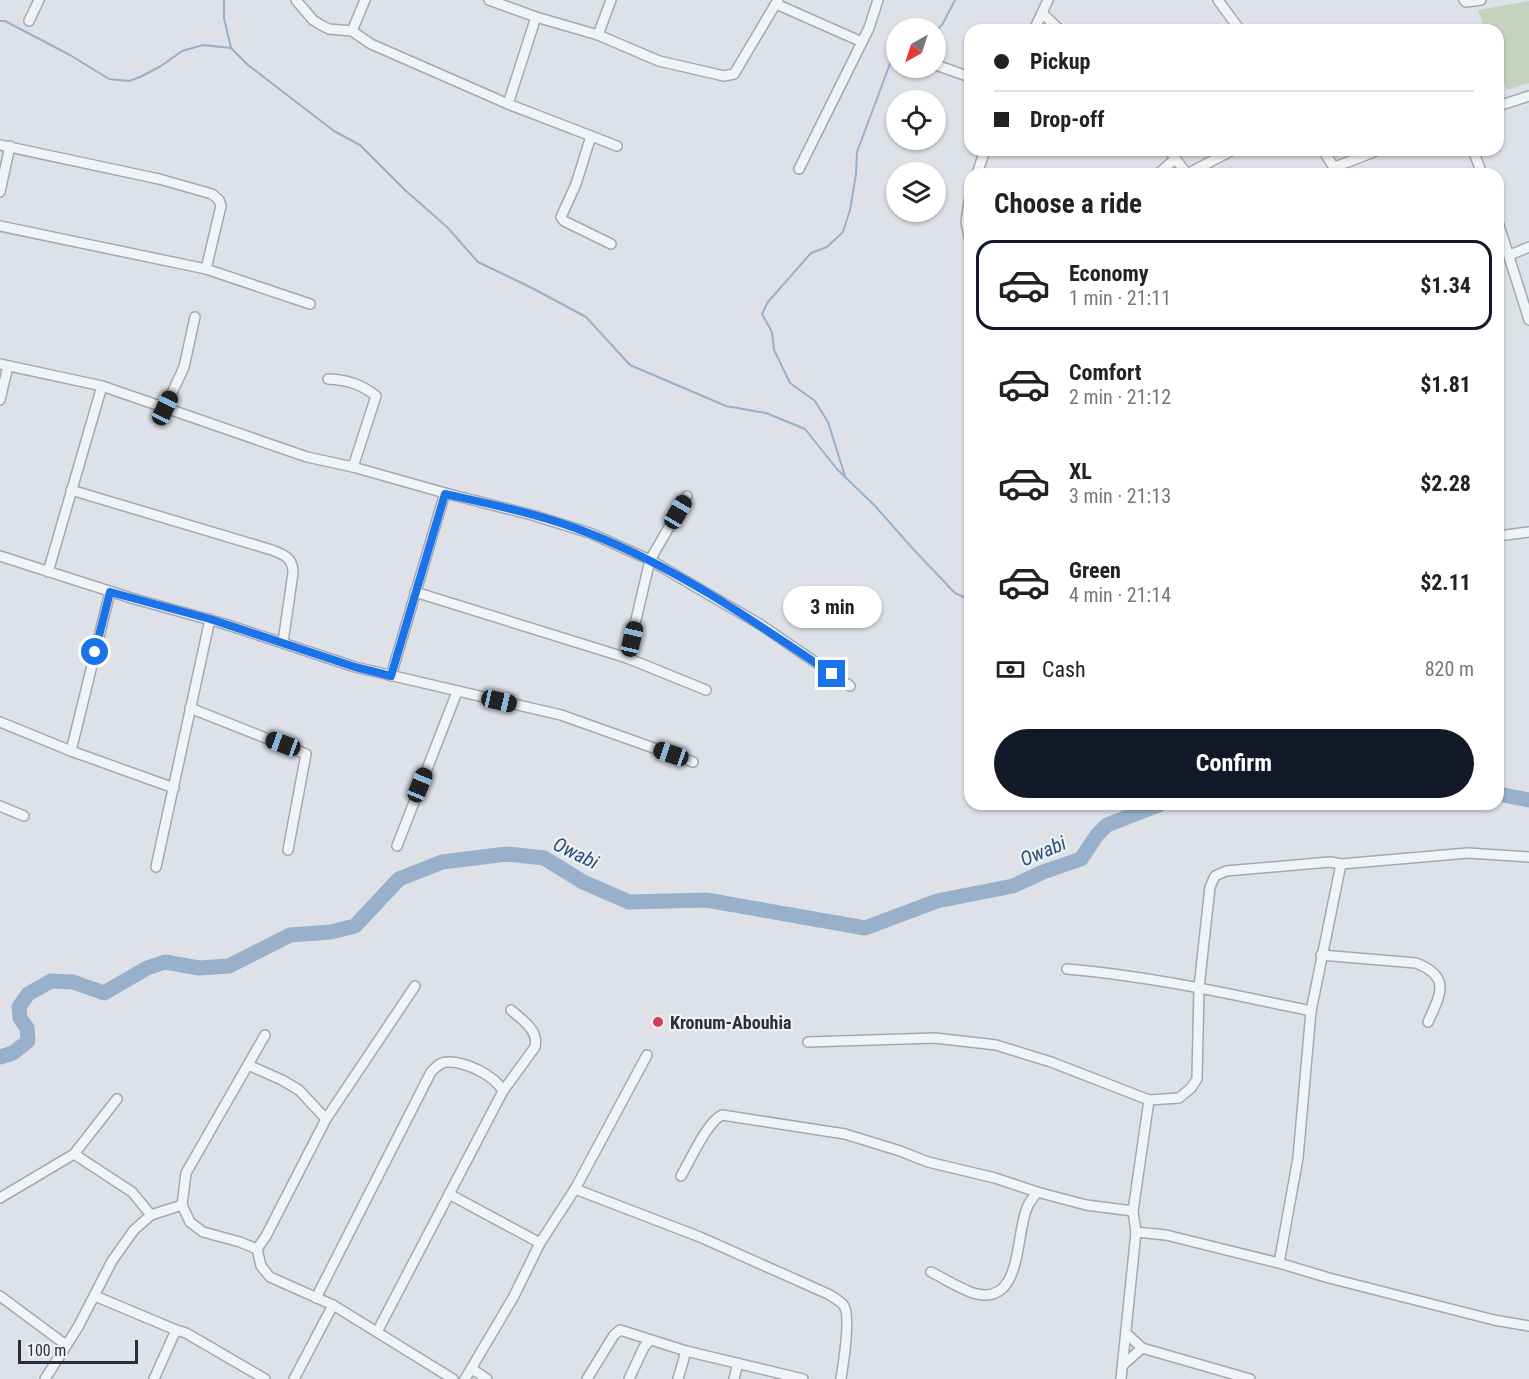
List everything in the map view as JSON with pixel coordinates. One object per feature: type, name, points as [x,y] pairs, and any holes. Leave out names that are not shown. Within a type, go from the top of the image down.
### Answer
[{"type":"street","points":[[29,21],[39,0]]},
{"type":"street","points":[[296,0],[313,20],[321,25],[352,31],[371,44],[508,104],[617,146]]},
{"type":"street","points":[[352,31],[365,0]]},
{"type":"street","points":[[489,0],[516,4],[536,16],[598,35],[659,61],[724,76],[734,74],[777,2],[862,42]]},
{"type":"street","points":[[598,35],[611,0]]},
{"type":"street","points":[[799,169],[862,42],[878,0]]},
{"type":"street","points":[[1037,24],[1048,0]]},
{"type":"street","points":[[1218,0],[1236,24]]},
{"type":"street","points":[[1464,0],[1466,2],[1481,0]]},
{"type":"street","points":[[1042,13],[1054,24]]},
{"type":"street","points":[[508,104],[536,16]]},
{"type":"street","points":[[946,69],[964,75]]},
{"type":"street","points":[[1504,104],[1529,96]]},
{"type":"street","points":[[591,135],[576,184],[561,217],[564,221],[611,244]]},
{"type":"street","points":[[0,192],[5,145],[159,179],[213,194],[221,206],[206,269]]},
{"type":"street","points":[[1173,156],[1182,168]]},
{"type":"street","points":[[1198,168],[1222,156]]},
{"type":"street","points":[[1340,168],[1366,156]]},
{"type":"street","points":[[1165,168],[1175,159]]},
{"type":"street","points":[[0,226],[206,269],[310,304]]},
{"type":"street","points":[[1504,238],[1529,320]]},
{"type":"street","points":[[1510,255],[1529,247]]},
{"type":"street","points":[[165,408],[184,367],[195,317]]},
{"type":"street","points":[[0,400],[4,365],[102,386],[307,457],[353,467],[445,494],[532,514],[590,533],[650,560],[761,625],[850,686]]},
{"type":"street","points":[[328,379],[357,383],[376,396],[353,467]]},
{"type":"street","points":[[48,572],[102,386]]},
{"type":"street","points":[[71,490],[287,556],[293,565],[293,573],[283,642]]},
{"type":"street","points":[[391,676],[445,494]]},
{"type":"street","points":[[627,658],[650,560],[687,496]]},
{"type":"street","points":[[1504,535],[1529,532]]},
{"type":"street","points":[[0,556],[110,592],[210,619],[355,667],[561,715],[693,762]]},
{"type":"street","points":[[71,751],[110,592]]},
{"type":"street","points":[[415,592],[627,658],[706,690]]},
{"type":"street","points":[[156,867],[210,619]]},
{"type":"street","points":[[397,846],[457,692]]},
{"type":"street","points":[[190,708],[305,753],[305,767],[288,850]]},
{"type":"street","points":[[0,722],[71,751],[174,788]]},
{"type":"street","points":[[0,806],[24,816]]},
{"type":"street","points":[[808,1042],[935,1038],[996,1045],[1051,1062],[1149,1100],[1179,1098],[1191,1088],[1197,1079],[1200,987],[1210,886],[1215,876],[1236,870],[1468,853],[1529,857]]},
{"type":"street","points":[[1279,1263],[1298,1158],[1311,1011],[1341,864]]},
{"type":"street","points":[[1321,955],[1416,963],[1430,968],[1437,977],[1441,990],[1428,1022]]},
{"type":"street","points":[[1067,969],[1123,974],[1200,987],[1311,1011]]},
{"type":"street","points":[[415,986],[326,1119],[266,1236],[257,1249],[261,1266],[270,1277],[333,1305],[453,1379]]},
{"type":"street","points":[[377,1332],[503,1091],[536,1044],[534,1032],[511,1010]]},
{"type":"street","points":[[257,1249],[202,1232],[190,1222],[182,1205],[186,1173],[265,1035]]},
{"type":"street","points":[[465,1379],[514,1296],[540,1243],[575,1189],[647,1055]]},
{"type":"street","points":[[316,1298],[431,1072],[439,1064],[448,1062],[465,1065],[488,1076],[500,1085],[503,1091]]},
{"type":"street","points":[[248,1065],[298,1090],[326,1119]]},
{"type":"street","points":[[0,1198],[74,1154],[117,1099]]},
{"type":"street","points":[[1121,1379],[1136,1232],[1133,1211],[1149,1100]]},
{"type":"street","points":[[681,1176],[707,1131],[722,1115],[845,1134],[928,1162],[1006,1181],[1037,1192],[1086,1205],[1133,1211]]},
{"type":"street","points":[[74,1154],[132,1192],[151,1215]]},
{"type":"street","points":[[575,1189],[700,1237],[828,1294],[844,1306],[846,1314],[842,1379]]},
{"type":"street","points":[[932,1272],[974,1293],[990,1294],[1004,1288],[1012,1274],[1027,1206],[1037,1192]]},
{"type":"street","points":[[449,1194],[540,1243]]},
{"type":"street","points":[[45,1379],[78,1327],[112,1261],[134,1230],[151,1215],[182,1205]]},
{"type":"street","points":[[1136,1232],[1166,1235],[1494,1320],[1529,1326]]},
{"type":"street","points":[[0,1296],[66,1345]]},
{"type":"street","points":[[95,1296],[176,1330],[265,1379]]},
{"type":"street","points":[[294,1379],[333,1305]]},
{"type":"street","points":[[154,1379],[176,1330]]},
{"type":"street","points":[[587,1379],[617,1331],[686,1352],[738,1363],[783,1377],[803,1379]]},
{"type":"street","points":[[1127,1334],[1142,1348],[1236,1377],[1250,1379]]},
{"type":"street","points":[[629,1379],[644,1347],[650,1340]]},
{"type":"street","points":[[1123,1365],[1142,1348]]},
{"type":"street","points":[[678,1379],[686,1352]]},
{"type":"street","points":[[735,1379],[738,1363]]},
{"type":"street","points":[[472,1369],[487,1379]]},
{"type":"green space","points":[[1529,1],[1529,83],[1507,90],[1504,81],[1504,24],[1483,24],[1478,10]]},
{"type":"waterway","points":[[224,0],[224,18],[231,48],[248,65],[334,131],[360,145],[406,191],[447,227],[478,262],[586,317],[630,365],[726,406],[766,413],[805,429],[837,469],[875,506],[955,593],[964,597]]},
{"type":"waterway","points":[[946,18],[955,0]]},
{"type":"waterway","points":[[0,21],[5,21],[70,55],[109,79],[129,81],[161,66],[182,51],[203,45],[231,48]]},
{"type":"waterway","points":[[845,476],[828,422],[815,401],[790,383],[774,350],[772,332],[762,314],[768,302],[811,253],[827,247],[843,232],[850,210],[857,152],[886,74]]},
{"type":"waterway","name":"Owabi","points":[[1504,795],[1529,800]]},
{"type":"waterway","name":"Owabi","points":[[0,1057],[13,1053],[28,1041],[27,1028],[20,1018],[19,1007],[28,994],[51,981],[73,982],[104,993],[147,968],[165,962],[199,968],[229,966],[290,935],[331,932],[355,926],[399,879],[442,862],[507,854],[544,858],[583,882],[629,902],[706,900],[865,928],[937,901],[1013,886],[1043,872],[1081,859],[1097,835],[1107,825],[1146,810]]},
{"type":"place","name":"Kronum-Abouhia","points":[[658,1022]]},
{"type":"route","points":[[95,652],[110,592],[210,619],[355,667],[391,676],[445,494],[532,514],[590,533],[650,560],[761,625],[832,674]]}]
